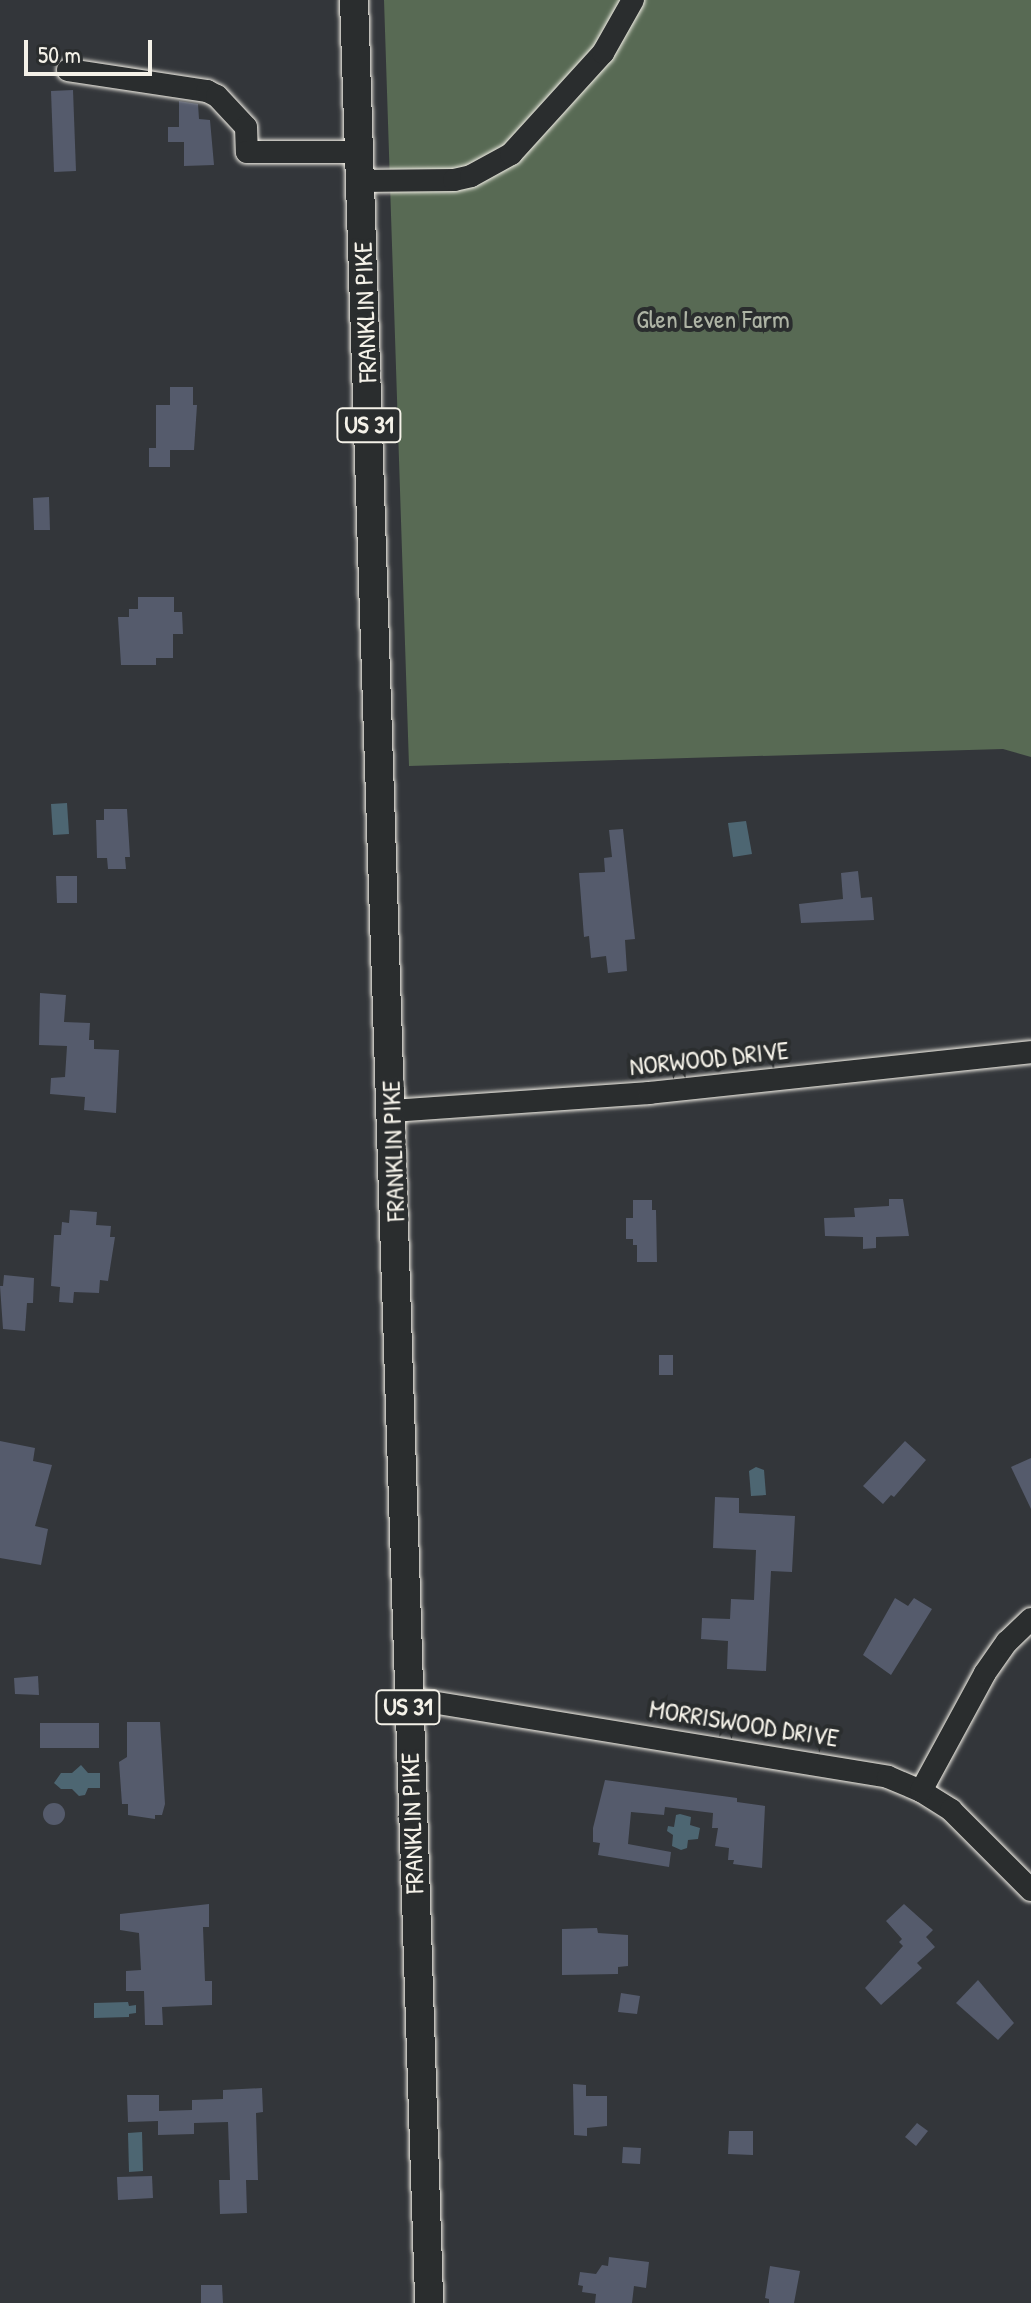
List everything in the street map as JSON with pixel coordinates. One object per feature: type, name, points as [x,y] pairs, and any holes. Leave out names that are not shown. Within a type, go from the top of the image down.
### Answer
[{"type":"main road","name":"FRANKLIN PIKE","points":[[354,0],[429,2303]]},
{"type":"street","points":[[360,181],[454,180],[504,159],[554,111],[603,53],[633,0]]},
{"type":"street","points":[[68,70],[207,91],[217,96],[246,127],[247,152],[360,152]]},
{"type":"street","name":"NORWOOD DRIVE","points":[[392,1111],[649,1093],[1031,1052]]},
{"type":"street","points":[[921,1791],[976,1686],[1007,1642],[1031,1619]]},
{"type":"street","name":"MORRISWOOD DRIVE","points":[[407,1698],[860,1770],[921,1791],[971,1828],[1031,1890]]},
{"type":"green space","name":"Glen Leven Farm","points":[[384,0],[1031,0],[1031,757],[1003,749],[409,766]]},
{"type":"water","points":[[67,803],[69,834],[53,835],[51,804]]},
{"type":"water","points":[[746,821],[752,854],[733,857],[728,823]]},
{"type":"water","points":[[756,1467],[764,1470],[766,1495],[751,1496],[749,1471]]},
{"type":"water","points":[[81,1765],[88,1773],[100,1773],[100,1788],[88,1788],[85,1795],[79,1796],[72,1789],[61,1789],[54,1783],[61,1773],[72,1773]]},
{"type":"water","points":[[676,1815],[691,1817],[690,1825],[700,1828],[698,1839],[688,1840],[687,1848],[681,1850],[672,1846],[673,1835],[667,1831],[668,1826],[674,1827]]},
{"type":"water","points":[[128,2002],[129,2006],[136,2005],[136,2013],[129,2014],[129,2017],[94,2018],[94,2003]]},
{"type":"water","points":[[142,2132],[143,2171],[129,2172],[128,2133]]},
{"type":"building","points":[[73,90],[76,171],[54,172],[51,91]]},
{"type":"building","points":[[179,101],[198,104],[199,119],[210,120],[214,165],[184,166],[184,142],[168,142],[168,127],[179,127]]},
{"type":"building","points":[[170,387],[193,387],[193,405],[197,405],[194,450],[170,450],[170,467],[149,467],[149,448],[156,448],[156,405],[170,405]]},
{"type":"building","points":[[49,497],[50,530],[34,530],[33,498]]},
{"type":"building","points":[[138,597],[174,597],[174,612],[182,612],[183,634],[173,634],[173,658],[156,658],[156,665],[121,665],[118,617],[129,617],[129,609],[138,609]]},
{"type":"building","points":[[104,809],[127,809],[130,857],[125,857],[126,869],[108,869],[107,858],[97,858],[96,820],[104,820]]},
{"type":"building","points":[[623,829],[635,939],[625,940],[627,971],[608,973],[606,956],[591,958],[589,936],[584,937],[579,873],[605,872],[604,858],[612,857],[609,830]]},
{"type":"building","points":[[858,871],[861,898],[872,897],[874,920],[801,923],[799,904],[843,899],[841,873]]},
{"type":"building","points":[[56,876],[77,876],[77,903],[57,903]]},
{"type":"building","points":[[40,993],[66,995],[64,1022],[90,1023],[89,1040],[94,1040],[94,1049],[119,1050],[116,1113],[84,1110],[85,1097],[50,1094],[51,1078],[65,1077],[67,1046],[39,1045]]},
{"type":"building","points":[[889,1199],[903,1199],[909,1236],[876,1237],[876,1248],[863,1249],[863,1237],[825,1236],[824,1218],[855,1217],[854,1208],[889,1206]]},
{"type":"building","points":[[633,1200],[652,1200],[652,1210],[656,1210],[657,1262],[637,1262],[637,1245],[633,1245],[633,1239],[626,1239],[626,1218],[633,1218]]},
{"type":"building","points":[[70,1210],[97,1212],[96,1225],[111,1226],[110,1237],[115,1237],[108,1281],[100,1280],[99,1293],[74,1292],[73,1303],[59,1302],[60,1287],[51,1286],[54,1235],[61,1235],[62,1222],[69,1223]]},
{"type":"building","points":[[4,1275],[34,1278],[33,1303],[27,1303],[25,1331],[3,1329],[0,1286],[3,1286]]},
{"type":"building","points":[[659,1355],[673,1355],[673,1375],[659,1375]]},
{"type":"building","points":[[0,1441],[35,1448],[33,1461],[52,1465],[35,1526],[48,1529],[41,1565],[0,1558]]},
{"type":"building","points":[[905,1441],[926,1460],[894,1497],[891,1495],[883,1504],[863,1486]]},
{"type":"building","points":[[1031,1458],[1031,1509],[1011,1467]]},
{"type":"building","points":[[715,1497],[739,1498],[739,1513],[795,1516],[792,1572],[771,1571],[766,1671],[727,1669],[728,1641],[701,1639],[702,1618],[730,1619],[731,1599],[754,1600],[756,1550],[713,1548]]},
{"type":"building","points":[[895,1598],[908,1606],[914,1598],[932,1609],[891,1675],[863,1655]]},
{"type":"building","points":[[38,1676],[39,1695],[15,1694],[14,1678]]},
{"type":"building","points":[[127,1722],[160,1722],[165,1804],[162,1815],[155,1815],[155,1819],[128,1815],[128,1804],[122,1804],[119,1762],[127,1757]]},
{"type":"building","points":[[40,1723],[99,1723],[99,1748],[40,1748]]},
{"type":"building","points":[[605,1780],[737,1798],[737,1802],[765,1806],[762,1868],[733,1864],[734,1860],[728,1860],[729,1848],[715,1846],[718,1828],[712,1828],[713,1813],[665,1807],[664,1815],[631,1812],[628,1844],[671,1852],[669,1867],[598,1855],[600,1843],[593,1842],[593,1828]]},
{"type":"building","points":[[54,1803],[62,1806],[65,1814],[62,1822],[54,1825],[46,1822],[43,1814],[46,1806]]},
{"type":"building","points":[[209,1904],[209,1927],[203,1927],[205,1981],[212,1981],[212,2005],[162,2007],[163,2025],[145,2025],[144,1991],[126,1991],[126,1971],[141,1970],[139,1933],[120,1930],[120,1914]]},
{"type":"building","points":[[904,1904],[933,1930],[926,1937],[935,1947],[917,1963],[922,1968],[881,2005],[865,1988],[903,1946],[899,1942],[902,1939],[886,1921]]},
{"type":"building","points":[[597,1928],[598,1933],[628,1935],[628,1966],[618,1967],[618,1974],[562,1975],[562,1929]]},
{"type":"building","points":[[978,1980],[1014,2023],[998,2040],[956,2003]]},
{"type":"building","points":[[621,1993],[640,1996],[637,2014],[618,2012]]},
{"type":"building","points":[[573,2084],[586,2085],[586,2096],[607,2096],[607,2126],[587,2128],[587,2136],[574,2135]]},
{"type":"building","points":[[262,2088],[263,2112],[256,2113],[258,2180],[246,2180],[247,2213],[220,2214],[219,2180],[230,2180],[228,2122],[194,2123],[194,2134],[158,2135],[158,2121],[128,2122],[127,2095],[159,2095],[159,2111],[192,2110],[192,2100],[223,2099],[223,2090]]},
{"type":"building","points":[[917,2123],[928,2131],[916,2146],[905,2137]]},
{"type":"building","points":[[729,2131],[753,2131],[753,2155],[728,2154]]},
{"type":"building","points":[[623,2147],[641,2148],[640,2164],[622,2163]]},
{"type":"building","points":[[152,2176],[153,2198],[118,2200],[117,2177]]},
{"type":"building","points":[[609,2257],[649,2262],[646,2288],[634,2286],[632,2303],[595,2303],[596,2294],[582,2292],[583,2286],[578,2285],[580,2272],[596,2274],[602,2265],[608,2266]]},
{"type":"building","points":[[770,2266],[800,2271],[794,2303],[769,2303],[769,2299],[765,2298]]},
{"type":"building","points":[[201,2285],[222,2285],[223,2303],[201,2303]]}]
